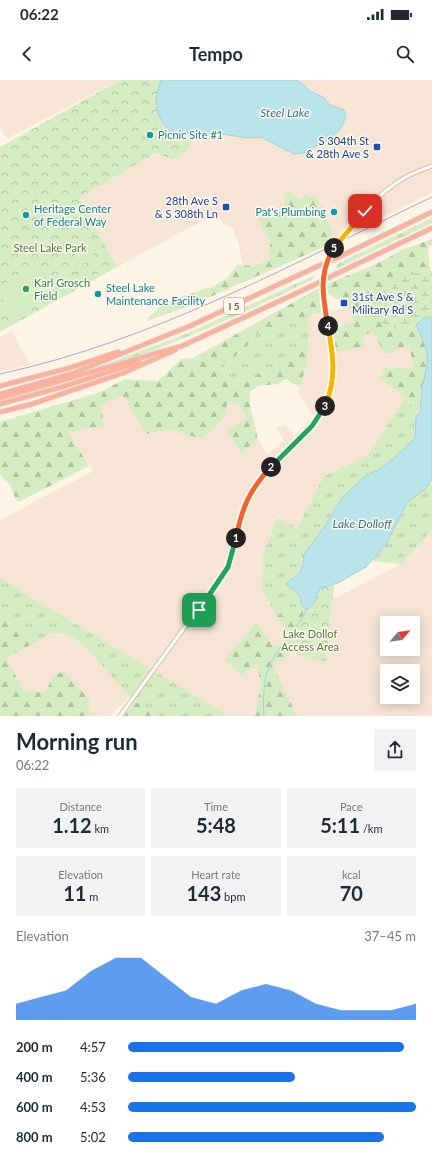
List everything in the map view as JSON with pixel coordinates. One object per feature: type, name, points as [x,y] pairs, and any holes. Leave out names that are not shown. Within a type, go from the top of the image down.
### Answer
[{"type":"highway","name":"I 5","points":[[0,386],[69,368],[151,342],[190,326],[432,212]]},
{"type":"highway","name":"I 5","points":[[0,404],[90,379],[182,346],[312,286],[432,228]]},
{"type":"highway","points":[[0,394],[71,374],[151,342]]},
{"type":"highway","points":[[0,412],[123,373],[168,354],[182,346]]},
{"type":"highway","points":[[0,398],[164,352]]},
{"type":"main road","points":[[120,716],[225,572],[233,554],[242,513],[253,488],[312,426],[326,404],[332,387],[334,365],[325,308],[323,276],[325,266],[334,249],[356,220],[394,184],[410,175],[432,166]]},
{"type":"shaded area","points":[[0,80],[119,80],[7,139],[0,127]]},
{"type":"shaded area","points":[[297,80],[432,80],[432,192],[328,245],[333,235],[300,200],[257,219],[270,242],[270,259],[253,266],[243,265],[238,242],[232,228],[223,224],[217,213],[117,267],[79,198],[150,156],[160,155],[169,160],[193,141],[212,134],[261,137],[288,151],[303,152],[310,150],[312,147],[328,140],[343,124],[340,107],[330,105],[323,97],[309,91]]},
{"type":"shaded area","points":[[349,307],[355,323],[364,335],[372,331],[409,345],[414,368],[385,367],[380,377],[405,397],[368,455],[324,476],[297,528],[277,519],[263,554],[262,590],[289,637],[274,649],[257,622],[257,663],[261,685],[254,716],[229,716],[0,578],[0,520],[93,471],[69,433],[84,429],[103,427],[101,404],[123,396],[146,434],[168,430],[203,439],[227,404],[237,403],[247,417],[227,432],[242,453],[258,439],[267,455],[284,441],[276,428],[285,424],[294,436],[314,416],[298,393],[307,364],[309,315]]},
{"type":"shaded area","points":[[12,331],[30,365],[0,371],[0,337]]},
{"type":"shaded area","points":[[432,530],[432,716],[297,716],[273,666],[293,652],[295,655],[326,662],[333,599],[401,564]]},
{"type":"shaded area","points":[[50,633],[65,633],[84,645],[130,696],[110,716],[85,716],[89,706],[64,675],[46,692],[24,691],[5,658]]},
{"type":"green space","name":"Steel Lake Park","points":[[120,80],[161,80],[158,95],[158,112],[163,126],[169,131],[177,134],[192,131],[207,135],[192,141],[186,151],[172,160],[158,154],[152,155],[79,198],[117,267],[0,332],[0,147]]},
{"type":"green space","points":[[26,138],[32,149],[23,154],[17,144]]},
{"type":"green space","points":[[290,190],[299,199],[305,196],[316,196],[323,208],[333,235],[328,245],[194,304],[147,321],[154,312],[171,301],[212,287],[221,282],[228,277],[237,265],[253,266],[270,259],[270,242],[257,219],[285,207],[284,194]]},
{"type":"green space","points":[[432,218],[432,223],[336,269],[337,264]]},
{"type":"green space","points":[[91,237],[95,246],[94,254],[89,261],[80,266],[71,247]]},
{"type":"green space","points":[[432,239],[432,245],[428,246],[430,270],[405,275],[401,331],[416,324],[427,351],[427,365],[422,385],[420,408],[417,414],[405,397],[380,378],[385,367],[414,368],[409,345],[386,354],[372,332],[364,335],[363,347],[336,352],[333,329],[354,322],[349,307],[328,294],[327,286],[329,283],[374,265],[402,250]]},
{"type":"green space","name":"Karl Grosch Field","points":[[38,265],[54,293],[12,316],[0,295],[0,286]]},
{"type":"green space","points":[[430,270],[432,273],[432,319],[419,320],[416,324],[401,331],[365,316],[362,304],[405,275]]},
{"type":"green space","points":[[64,271],[67,272],[70,279],[58,286],[54,277]]},
{"type":"green space","points":[[315,275],[312,280],[196,333],[137,356],[77,375],[188,333]]},
{"type":"green space","points":[[319,288],[323,312],[309,315],[259,332],[243,350],[220,366],[231,388],[308,349],[307,364],[300,387],[285,379],[279,384],[258,386],[250,392],[250,405],[258,439],[242,453],[226,432],[247,417],[237,403],[227,404],[225,416],[203,439],[168,430],[146,434],[123,396],[101,404],[104,427],[84,429],[69,433],[89,466],[19,502],[15,498],[10,485],[0,474],[0,422],[100,392],[125,379],[158,381],[181,359],[193,358]]},
{"type":"green space","points":[[309,315],[308,349],[231,388],[220,366],[243,350],[259,332]]},
{"type":"green space","points":[[405,397],[417,414],[414,440],[378,470],[366,475],[339,502],[301,560],[301,571],[293,576],[287,586],[295,591],[301,605],[277,616],[262,590],[263,554],[277,518],[297,528],[324,476],[368,455]]},
{"type":"green space","points":[[429,484],[432,484],[432,530],[401,564],[371,561],[386,544],[407,503]]},
{"type":"green space","points":[[0,578],[229,716],[159,716],[134,701],[84,645],[65,633],[50,633],[40,640],[0,617]]},
{"type":"green space","name":"Lake Dollof Access Area","points":[[334,585],[326,662],[300,656],[293,652],[290,646],[294,631],[306,609],[310,608],[314,603],[320,588]]},
{"type":"green space","points":[[301,605],[306,609],[302,628],[305,644],[273,666],[297,716],[254,716],[261,685],[257,664],[242,675],[224,660],[257,622],[274,648],[289,637],[277,616]]},
{"type":"green space","points":[[0,617],[40,640],[6,658],[24,691],[46,692],[53,676],[64,671],[89,699],[89,716],[0,716]]},
{"type":"green space","points":[[134,701],[159,716],[124,716]]},
{"type":"water","name":"Steel Lake","points":[[161,80],[297,80],[309,91],[323,97],[330,105],[343,109],[346,114],[342,126],[338,132],[328,140],[311,148],[310,152],[294,154],[261,137],[247,138],[217,133],[204,135],[192,131],[183,134],[170,132],[162,123],[157,110],[156,98]]},
{"type":"water","name":"Lake Dolloff","points":[[426,317],[432,319],[432,480],[426,488],[407,503],[386,544],[366,567],[338,583],[320,588],[313,605],[307,609],[304,608],[302,607],[297,592],[286,584],[301,571],[304,554],[322,530],[342,498],[366,475],[378,470],[393,459],[415,438],[416,417],[420,411],[422,385],[427,365],[427,351],[416,324]]},
{"type":"waterway","points":[[264,716],[265,685],[269,667],[277,652],[303,617],[307,609]]},
{"type":"tram line","points":[[0,374],[57,360],[112,342],[167,321],[274,274],[432,197]]},
{"type":"place","name":"Picnic Site #1","points":[[150,135]]},
{"type":"place","name":"S 304th St & 28th Ave S","points":[[377,147]]},
{"type":"place","name":"28th Ave S & S 308th Ln","points":[[226,207]]},
{"type":"place","name":"Pat's Plumbing","points":[[334,212]]},
{"type":"place","name":"Heritage Center of Federal Way","points":[[26,215]]},
{"type":"place","name":"Karl Grosch Field","points":[[26,289]]},
{"type":"place","name":"Steel Lake Maintenance Facility","points":[[98,294]]},
{"type":"place","name":"31st Ave S & Military Rd S","points":[[344,303]]},
{"type":"route","points":[[199,610],[220,581],[231,561],[242,513],[253,488],[312,426],[326,404],[332,387],[334,359],[323,288],[325,266],[328,258],[344,234],[365,211]]}]
